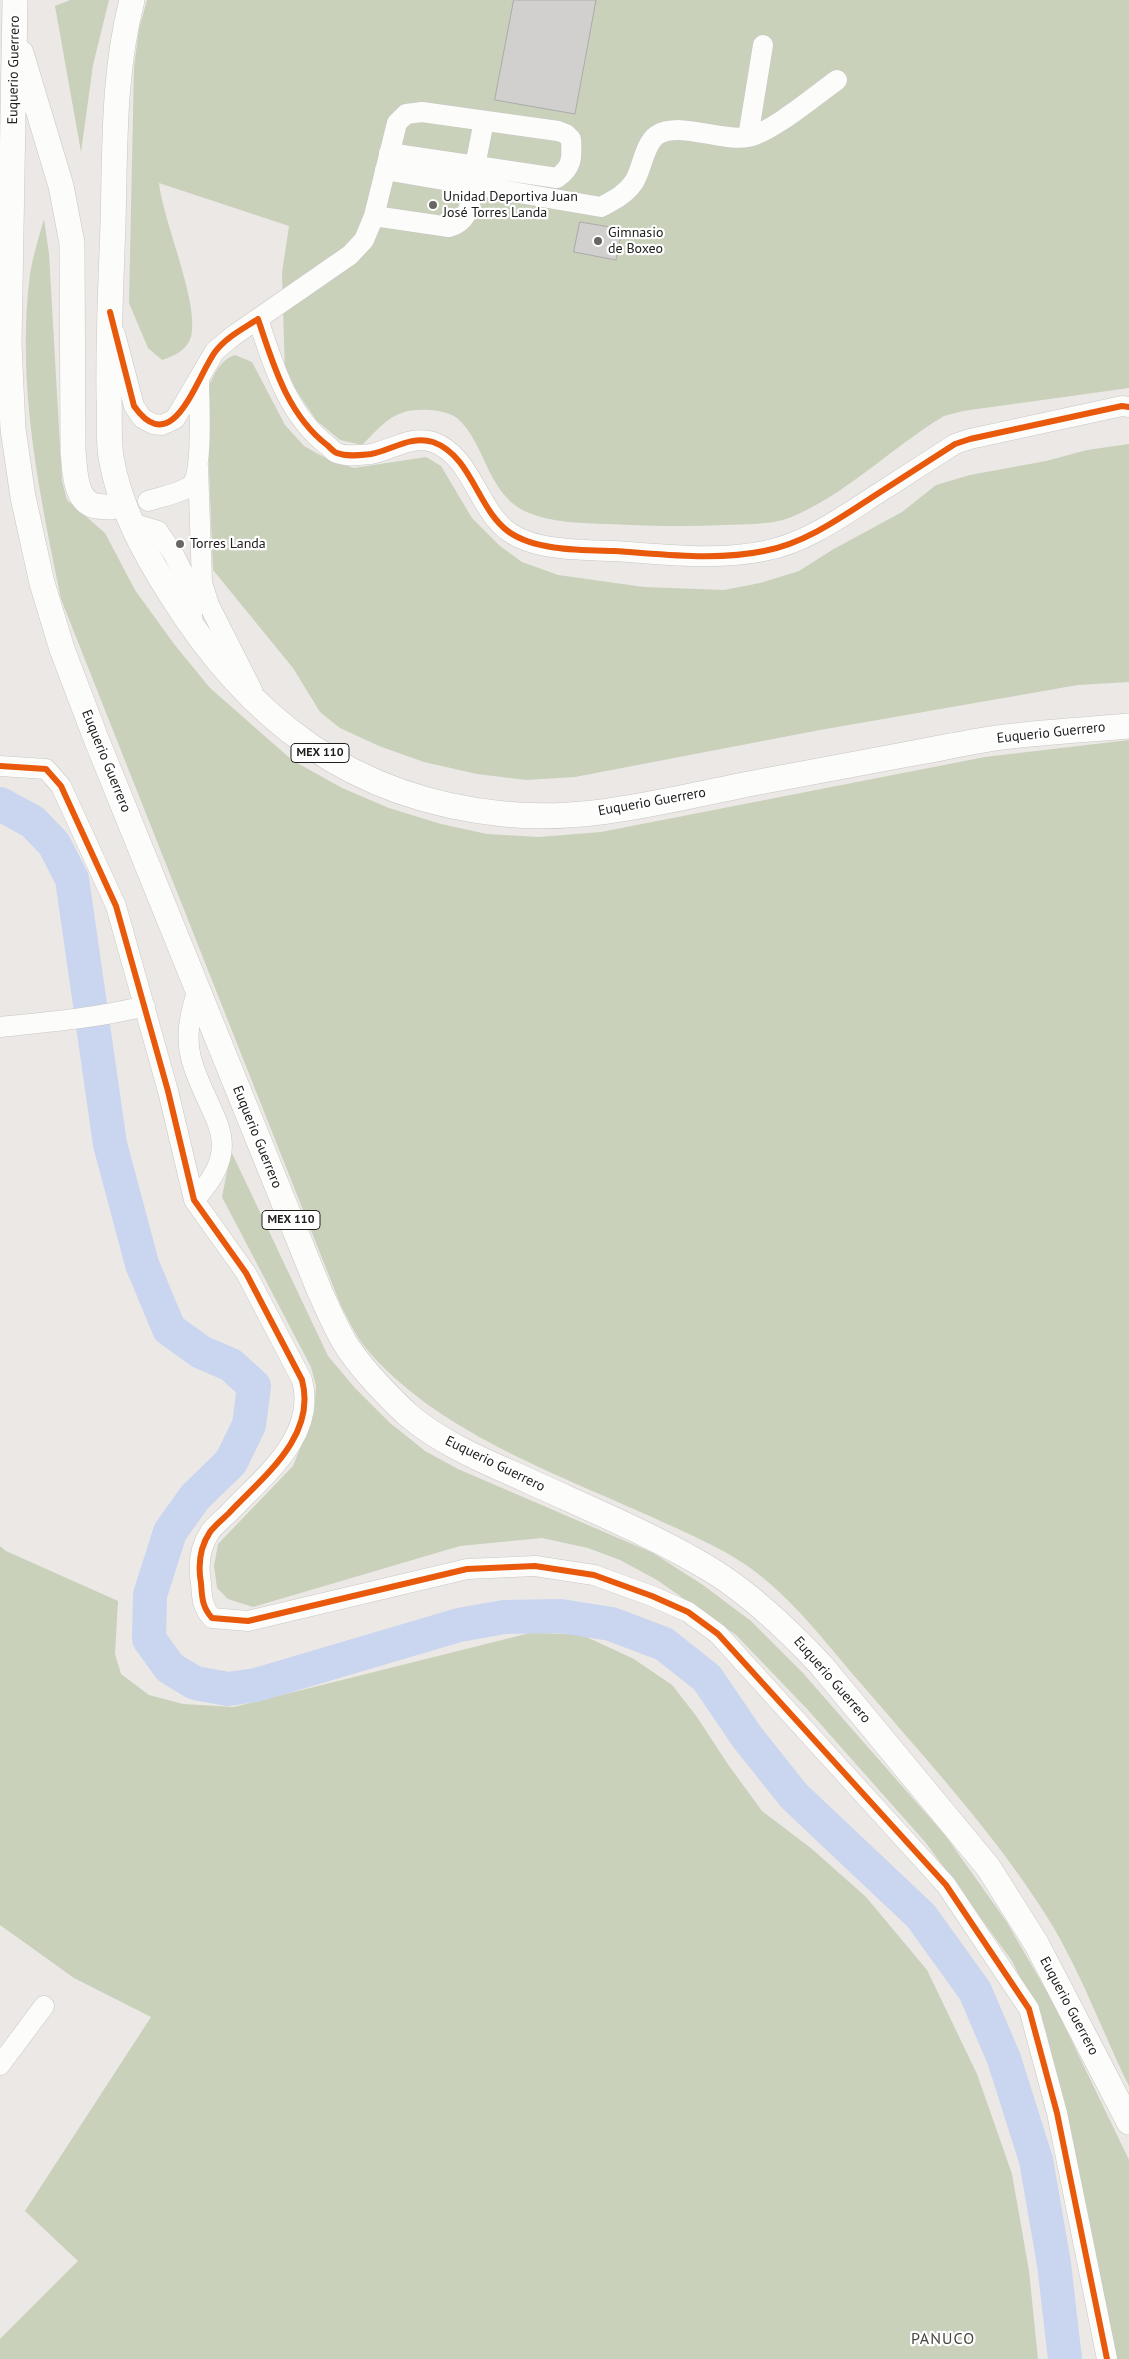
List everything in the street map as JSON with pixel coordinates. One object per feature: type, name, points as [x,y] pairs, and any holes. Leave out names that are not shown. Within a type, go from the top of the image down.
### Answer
[{"type":"main road","name":"Euquerio Guerrero","points":[[15,0],[9,45],[6,223],[9,345],[13,429],[23,497],[42,582],[62,649],[320,1292],[345,1343],[371,1377],[408,1414],[443,1439],[486,1463],[528,1480],[686,1556],[716,1574],[757,1604],[792,1634],[821,1665],[988,1867],[1036,1943],[1129,2122]]},
{"type":"main road","name":"Euquerio Guerrero","points":[[132,0],[119,74],[110,312],[110,453],[117,484],[145,554],[192,626],[234,681],[261,708],[297,737],[332,762],[385,785],[458,807],[505,814],[556,816],[620,810],[994,738],[1129,726]]},
{"type":"main road","points":[[9,45],[60,186],[72,243],[73,451],[77,481],[80,494],[86,502],[94,506],[111,508]]},
{"type":"street","points":[[748,137],[763,45]]},
{"type":"street","points":[[387,162],[474,186],[601,207],[621,197],[634,182],[650,145],[657,135],[676,131],[748,137],[778,123],[837,80]]},
{"type":"street","points":[[110,312],[134,406],[142,418],[153,424],[162,425],[175,419],[215,351],[350,255],[364,240],[374,216],[387,162],[397,123],[406,114],[422,112],[484,121],[566,134],[571,139],[572,160],[566,171],[556,178],[475,166],[387,162]]},
{"type":"street","points":[[475,166],[484,121]]},
{"type":"street","points":[[374,216],[449,227],[458,225],[466,217],[474,186]]},
{"type":"street","points":[[258,319],[276,373],[287,397],[316,436],[337,453],[357,456],[380,452],[410,440],[432,442],[450,451],[492,516],[510,533],[540,545],[580,550],[721,556],[765,551],[796,541],[834,522],[954,444],[980,436],[1122,406],[1129,407]]},
{"type":"street","points":[[199,381],[198,466],[202,583],[208,605],[261,708]]},
{"type":"street","points":[[148,501],[189,486],[196,480],[198,466]]},
{"type":"street","points":[[0,766],[46,769],[60,786],[116,906],[168,1090],[194,1200],[246,1273],[302,1380],[306,1395],[304,1417],[295,1439],[268,1472],[210,1532],[203,1546],[198,1566],[204,1608],[212,1618],[248,1621],[467,1570],[535,1566],[594,1575],[652,1596],[688,1612],[718,1634],[946,1885],[1030,2009],[1057,2113],[1107,2359]]},
{"type":"street","points":[[194,1200],[206,1187],[217,1167],[224,1142],[218,1119],[191,1058],[188,1033],[192,1009],[198,990]]},
{"type":"street","points":[[0,1027],[113,1014],[145,1006]]},
{"type":"street","points":[[0,2065],[44,2006]]},
{"type":"green space","points":[[70,0],[109,0],[93,65],[81,152],[55,6]]},
{"type":"green space","points":[[147,0],[1129,0],[1129,388],[963,411],[944,416],[830,497],[789,518],[757,524],[696,526],[588,523],[548,519],[529,513],[515,505],[495,482],[467,429],[454,416],[440,411],[417,410],[399,414],[384,423],[362,445],[340,440],[317,421],[285,374],[282,273],[289,226],[159,183],[186,284],[192,322],[191,337],[183,349],[162,360],[148,348],[129,303],[134,67],[139,29]]},
{"type":"green space","points":[[44,219],[49,254],[62,481],[67,500],[105,533],[135,590],[174,644],[210,688],[292,760],[342,788],[389,808],[441,824],[487,834],[539,837],[601,832],[985,757],[1129,740],[1129,2086],[1061,1940],[1029,1889],[961,1800],[810,1624],[781,1593],[738,1559],[714,1546],[537,1466],[460,1426],[392,1376],[364,1346],[355,1331],[341,1306],[61,599],[32,437],[26,356],[26,315],[30,274]]},
{"type":"green space","points":[[235,355],[252,362],[285,425],[304,446],[329,460],[354,468],[426,457],[441,466],[472,518],[500,546],[522,562],[558,575],[644,587],[724,590],[760,583],[799,571],[832,550],[902,512],[936,485],[970,475],[1046,461],[1087,450],[1129,444],[1129,682],[1078,685],[820,730],[575,777],[526,780],[477,774],[424,762],[379,746],[340,728],[320,712],[293,668],[213,570],[206,393],[220,365]]},
{"type":"green space","points":[[231,1151],[328,1356],[355,1388],[389,1422],[425,1451],[458,1469],[653,1553],[703,1585],[751,1621],[802,1672],[945,1835],[1006,1921],[1053,2002],[1129,2160],[1129,2359],[1117,2359],[1094,2279],[1070,2128],[1045,2028],[1012,1961],[926,1843],[808,1710],[736,1635],[657,1580],[620,1560],[588,1548],[542,1538],[460,1546],[253,1607],[228,1599],[217,1588],[214,1566],[218,1544],[293,1466],[314,1413],[316,1386],[311,1367],[222,1197]]},
{"type":"green space","points":[[0,1546],[6,1551],[118,1601],[115,1654],[121,1674],[149,1695],[183,1704],[234,1707],[530,1633],[580,1634],[634,1659],[672,1685],[697,1717],[762,1811],[812,1849],[866,1897],[927,1970],[977,2074],[1012,2174],[1029,2271],[1038,2359],[0,2359],[0,2339],[78,2261],[25,2211],[151,2017],[74,1978],[0,1925]]},
{"type":"building","points":[[514,0],[596,0],[575,114],[495,100]]},
{"type":"building","name":"Gimnasio de Boxeo","points":[[580,222],[622,229],[616,260],[574,252]]},
{"type":"waterway","points":[[0,804],[33,822],[54,844],[72,879],[110,1144],[142,1264],[169,1329],[201,1352],[231,1365],[254,1386],[249,1425],[231,1462],[195,1497],[170,1532],[150,1595],[149,1639],[170,1668],[195,1683],[228,1689],[256,1685],[459,1625],[504,1617],[561,1616],[611,1624],[664,1644],[707,1678],[747,1737],[794,1796],[921,1916],[975,1991],[1004,2059],[1036,2160],[1054,2264],[1065,2359]]},
{"type":"cycle path","points":[[110,312],[134,406],[148,421],[160,424],[172,420],[182,409],[219,347],[258,319],[283,387],[301,419],[334,452],[349,455],[371,454],[417,440],[433,442],[446,449],[457,459],[489,510],[509,532],[532,543],[560,548],[708,556],[746,554],[778,548],[807,537],[833,522],[955,444],[970,439],[1122,406],[1129,407]]},
{"type":"cycle path","points":[[0,766],[46,769],[61,786],[116,906],[168,1091],[194,1200],[246,1273],[302,1380],[305,1400],[302,1419],[295,1437],[271,1469],[214,1527],[204,1544],[200,1563],[200,1577],[203,1602],[206,1610],[212,1618],[248,1621],[467,1569],[535,1566],[594,1575],[652,1596],[688,1612],[718,1634],[946,1885],[1029,2009],[1057,2113],[1107,2359]]},
{"type":"place","name":"Unidad Deportiva Juan José Torres Landa","points":[[433,205]]},
{"type":"place","name":"Gimnasio de Boxeo","points":[[598,241]]},
{"type":"place","name":"Torres Landa","points":[[180,544]]},
{"type":"district","name":"PANUCO","points":[[943,2339]]}]
